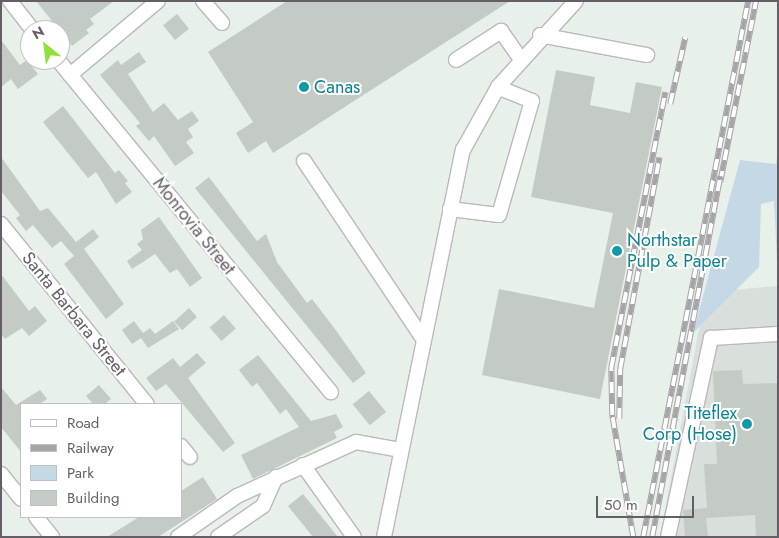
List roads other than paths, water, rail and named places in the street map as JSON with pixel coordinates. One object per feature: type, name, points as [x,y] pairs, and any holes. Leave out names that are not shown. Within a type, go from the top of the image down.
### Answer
[{"type":"street","points":[[10,1],[25,20]]},
{"type":"street","points":[[70,75],[158,1]]},
{"type":"street","points":[[203,1],[222,23]]},
{"type":"street","points":[[384,537],[463,150],[498,87],[520,58],[576,1]]},
{"type":"street","points":[[456,60],[501,31],[520,58]]},
{"type":"street","points":[[540,36],[647,55]]},
{"type":"street","name":"Monrovia Street","points":[[66,70],[331,392]]},
{"type":"street","points":[[450,209],[500,216],[532,101],[498,87]]},
{"type":"street","points":[[304,161],[423,339]]},
{"type":"street","name":"Santa Barbara Street","points":[[1,224],[146,403]]},
{"type":"street","points":[[668,537],[711,338],[778,334]]},
{"type":"street","points":[[178,537],[237,496],[356,442],[401,450]]},
{"type":"street","points":[[182,447],[190,457]]},
{"type":"street","points":[[303,465],[354,537]]},
{"type":"street","points":[[1,474],[20,497]]},
{"type":"street","points":[[218,537],[262,506],[276,477]]},
{"type":"street","points":[[37,518],[52,537]]},
{"type":"railway","points":[[643,537],[748,1]]},
{"type":"railway","points":[[720,182],[756,1]]},
{"type":"railway","points":[[670,104],[685,38]]},
{"type":"railway","points":[[633,537],[612,415],[611,368],[665,92]]},
{"type":"railway","points":[[619,419],[620,369],[659,158]]},
{"type":"railway","points":[[652,537],[720,176]]},
{"type":"place","name":"Canas","points":[[304,87]]},
{"type":"place","name":"Northstar Pulp & Paper","points":[[617,251]]},
{"type":"place","name":"Titeflex Corp (Hose)","points":[[747,424]]}]
